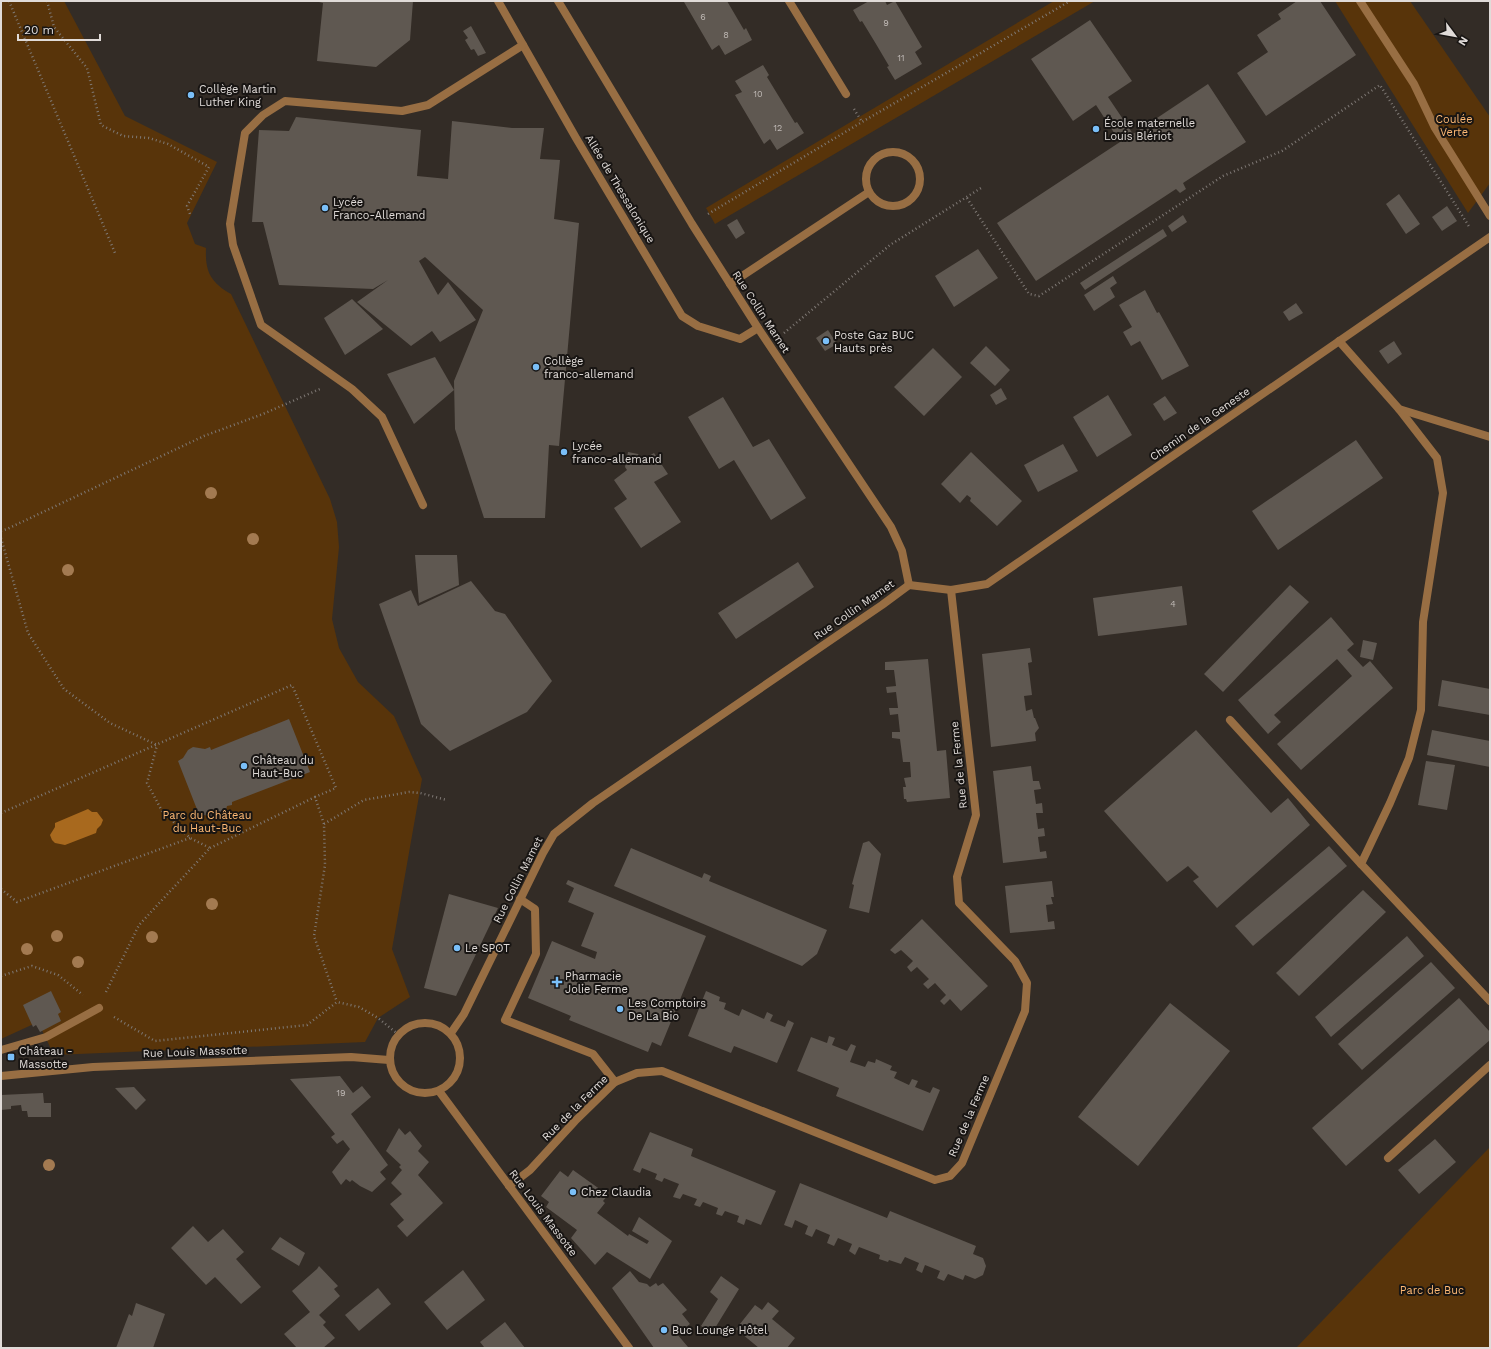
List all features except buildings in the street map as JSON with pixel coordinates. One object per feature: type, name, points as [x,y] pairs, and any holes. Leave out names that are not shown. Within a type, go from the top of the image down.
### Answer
[{"type":"street","name":"Allée de Thessalonique","points":[[498,1],[576,138],[682,316],[698,326],[740,339],[758,328]]},
{"type":"street","name":"Rue Collin Mamet","points":[[450,1033],[464,1014],[542,852],[554,834],[576,815],[909,585],[902,551],[891,528],[758,328],[692,224],[558,1]]},
{"type":"street","points":[[789,1],[846,94]]},
{"type":"street","points":[[1360,1],[1414,84],[1435,128],[1490,216]]},
{"type":"street","points":[[423,505],[382,417],[352,389],[261,325],[233,245],[230,224],[245,133],[263,115],[285,101],[402,110],[428,105],[523,45]]},
{"type":"street","points":[[891,152],[900,153],[908,156],[915,162],[919,170],[919,188],[915,196],[908,202],[900,206],[882,204],[869,192],[866,184],[866,175],[875,160],[882,155],[891,152]]},
{"type":"street","points":[[730,284],[869,192]]},
{"type":"street","name":"Chemin de la Geneste","points":[[909,585],[951,590],[987,584],[1490,237]]},
{"type":"street","points":[[1339,341],[1399,410],[1437,458],[1443,494],[1423,622],[1421,710],[1409,758],[1390,803],[1361,864]]},
{"type":"street","points":[[1399,410],[1490,437]]},
{"type":"street","name":"Rue de la Ferme","points":[[509,1186],[530,1170],[575,1120],[615,1082],[637,1073],[662,1072],[935,1180],[950,1176],[962,1163],[1025,1011],[1027,983],[1015,960],[959,903],[957,877],[976,815],[951,590]]},
{"type":"street","points":[[1230,720],[1361,864],[1490,1001]]},
{"type":"street","points":[[520,899],[535,909],[536,954],[505,1020],[593,1054],[615,1082]]},
{"type":"street","points":[[1,1050],[46,1037],[99,1008]]},
{"type":"street","points":[[427,1023],[436,1024],[450,1033],[457,1043],[460,1054],[460,1065],[456,1076],[448,1085],[438,1091],[428,1094],[416,1093],[406,1088],[397,1080],[392,1071],[390,1060],[392,1046],[399,1035],[407,1028],[416,1024],[427,1023]]},
{"type":"street","name":"Rue Louis Massotte","points":[[1,1076],[93,1067],[351,1057],[390,1060]]},
{"type":"street","points":[[1388,1158],[1490,1066]]},
{"type":"street","name":"Rue Louis Massotte","points":[[438,1091],[629,1348]]},
{"type":"path","points":[[9,1],[115,253]]},
{"type":"path","points":[[47,1],[54,27],[87,68],[101,125],[123,136],[149,138],[168,144],[209,167],[187,206],[190,214]]},
{"type":"path","points":[[692,224],[862,122],[1070,1]]},
{"type":"path","points":[[967,198],[1029,294],[1039,296],[1223,176],[1282,151],[1380,84],[1480,244]]},
{"type":"path","points":[[769,344],[890,245],[981,188]]},
{"type":"path","points":[[1,531],[204,436],[264,414],[339,380]]},
{"type":"path","points":[[1,538],[28,633],[64,688],[110,723],[157,745]]},
{"type":"path","points":[[1,813],[292,685],[336,788],[210,848],[139,925],[99,1008]]},
{"type":"path","points":[[157,745],[147,783],[162,811],[190,838],[210,848]]},
{"type":"path","points":[[324,824],[364,800],[410,792],[447,800]]},
{"type":"path","points":[[315,797],[324,824],[325,865],[314,936],[337,1002]]},
{"type":"path","points":[[1,888],[17,902],[190,838]]},
{"type":"path","points":[[1,976],[32,966],[58,975],[99,1008],[155,1041],[307,1025],[337,1002]]},
{"type":"path","points":[[337,1002],[359,1007],[378,1018],[399,1035]]},
{"type":"green space","name":"Parc du Château du Haut-Buc","points":[[1,1],[64,1],[125,116],[217,162],[187,223],[195,244],[206,248],[207,263],[210,275],[218,285],[231,294],[330,499],[337,522],[339,547],[332,619],[339,648],[358,682],[394,716],[422,779],[392,949],[410,997],[378,1018],[365,1042],[54,1055],[38,1022],[1,1039]]},
{"type":"green space","points":[[1054,1],[1095,1],[715,224],[706,208]]},
{"type":"green space","name":"Coulée Verte","points":[[1335,1],[1410,1],[1490,117],[1490,183],[1468,213]]},
{"type":"green space","name":"Parc de Buc","points":[[1490,1147],[1490,1348],[1296,1348]]},
{"type":"shaded area","points":[[88,809],[92,812],[97,812],[103,820],[96,833],[65,845],[55,843],[52,840],[50,835],[55,827],[55,823]]},
{"type":"place","name":"Collège Martin Luther King","points":[[191,95]]},
{"type":"place","name":"École maternelle Louis Blériot","points":[[1096,129]]},
{"type":"place","name":"Lycée Franco-Allemand","points":[[325,208]]},
{"type":"place","name":"Poste Gaz BUC Hauts près","points":[[826,341]]},
{"type":"place","name":"Collège franco-allemand","points":[[536,367]]},
{"type":"place","name":"Lycée franco-allemand","points":[[564,452]]},
{"type":"place","name":"Château du Haut-Buc","points":[[244,766]]},
{"type":"place","name":"Le SPOT","points":[[457,948]]},
{"type":"place","name":"Pharmacie Jolie Ferme","points":[[557,982]]},
{"type":"place","name":"Les Comptoirs De La Bio","points":[[620,1009]]},
{"type":"place","name":"Château - Massotte","points":[[11,1057]]},
{"type":"place","name":"Chez Claudia","points":[[573,1192]]},
{"type":"place","name":"Buc Lounge Hôtel","points":[[664,1330]]}]
